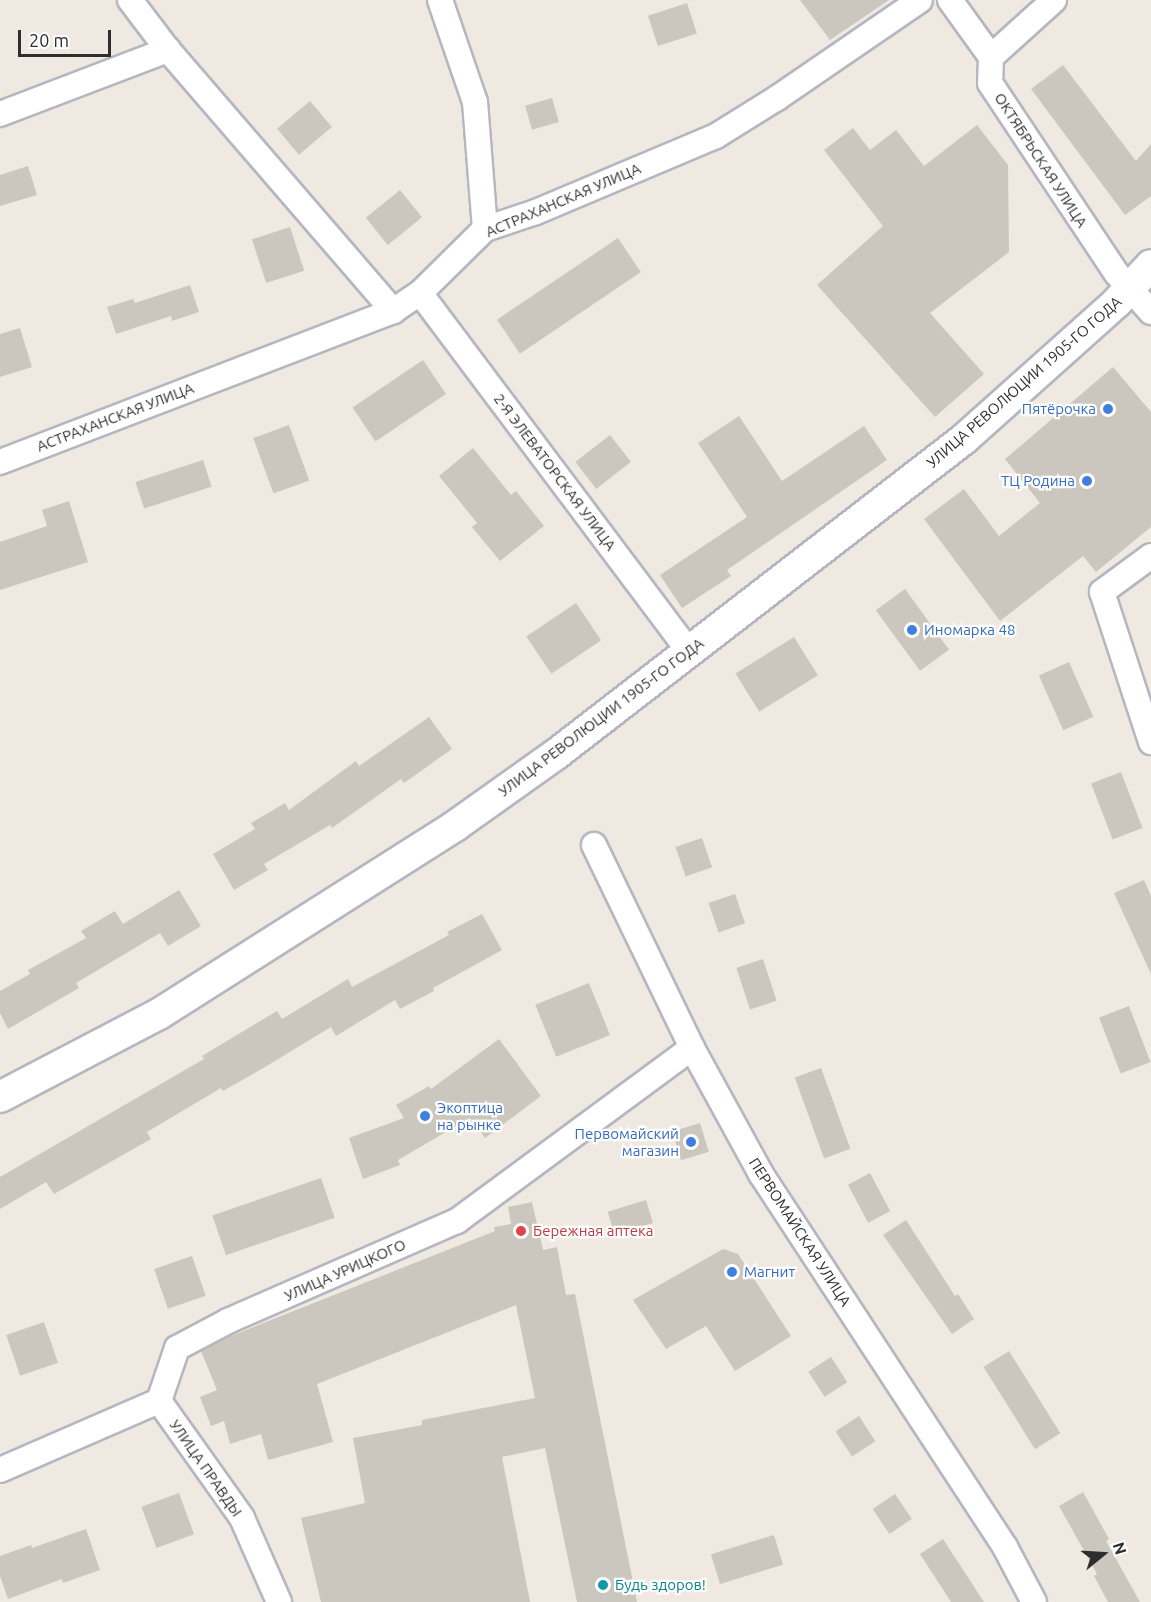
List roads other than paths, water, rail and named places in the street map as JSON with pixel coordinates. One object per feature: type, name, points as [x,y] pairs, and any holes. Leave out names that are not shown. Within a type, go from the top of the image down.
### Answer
[{"type":"street","points":[[130,0],[168,50],[393,311]]},
{"type":"street","points":[[440,0],[475,102],[485,229]]},
{"type":"street","name":"АСТРАХАНСКАЯ УЛИЦА","points":[[0,462],[393,311],[420,293],[485,229],[536,212],[716,136],[777,98],[920,0]]},
{"type":"street","points":[[950,0],[991,57],[1054,0]]},
{"type":"street","points":[[0,114],[168,50]]},
{"type":"street","name":"ОКТЯБРЬСКАЯ УЛИЦА","points":[[991,57],[990,83],[1117,274],[1151,312]]},
{"type":"street","name":"УЛИЦА РЕВОЛЮЦИИ 1905-ГО ГОДА","points":[[0,1097],[159,1014],[455,826],[555,755],[964,439],[1130,288],[1151,266]]},
{"type":"street","name":"2-Я ЭЛЕВАТОРСКАЯ УЛИЦА","points":[[420,293],[689,651]]},
{"type":"street","points":[[1151,556],[1102,592],[1151,742]]},
{"type":"street","name":"ПЕРВОМАЙСКАЯ УЛИЦА","points":[[594,845],[692,1048],[761,1174],[1005,1548],[1034,1602]]},
{"type":"street","name":"УЛИЦА УРИЦКОГО","points":[[159,1401],[177,1348],[228,1322],[457,1221],[692,1048]]},
{"type":"street","points":[[0,1470],[159,1401]]},
{"type":"street","name":"УЛИЦА ПРАВДЫ","points":[[159,1401],[242,1518],[279,1602]]},
{"type":"place","name":"Пятёрочка","points":[[1108,409]]},
{"type":"place","name":"ТЦ Родина","points":[[1087,481]]},
{"type":"place","name":"Иномарка 48","points":[[912,630]]},
{"type":"place","name":"Экоптица на рынке","points":[[425,1116]]},
{"type":"place","name":"Первомайский магазин","points":[[691,1142]]},
{"type":"place","name":"Бережная аптека","points":[[521,1231]]},
{"type":"place","name":"Магнит","points":[[732,1272]]},
{"type":"place","name":"Будь здоров!","points":[[603,1585]]}]
